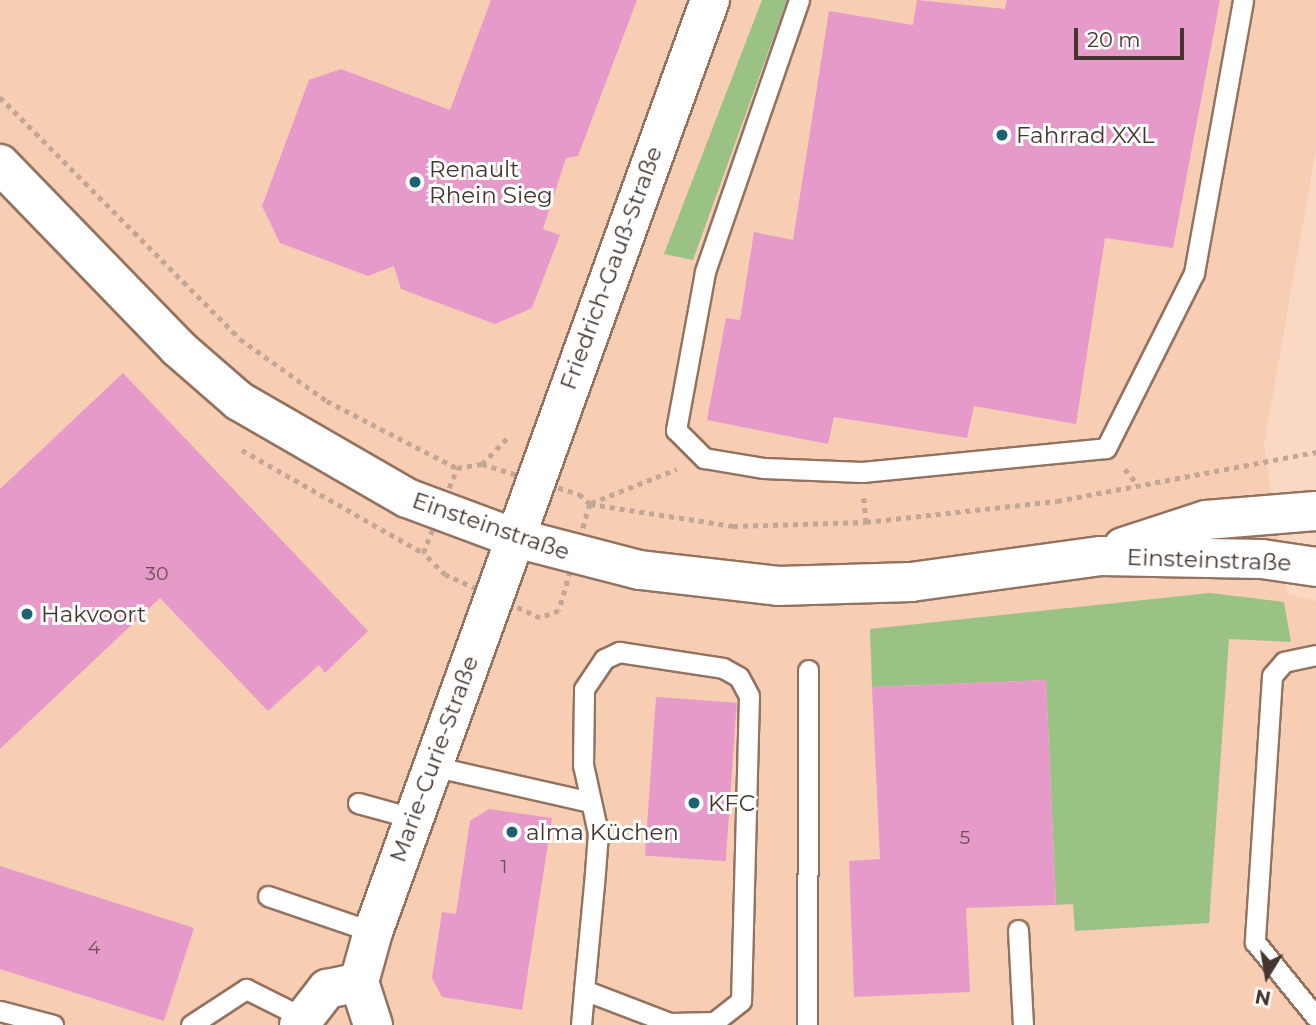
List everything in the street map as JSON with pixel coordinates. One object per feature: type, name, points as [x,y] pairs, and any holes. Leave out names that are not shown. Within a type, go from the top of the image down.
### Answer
[{"type":"street","name":"Friedrich-Gauß-Straße","points":[[512,537],[710,0]]},
{"type":"street","name":"Einsteinstraße","points":[[0,164],[178,348],[239,401],[407,498],[512,537],[640,570],[778,586],[911,582],[1101,556],[1262,559],[1316,567]]},
{"type":"street","name":"Einsteinstraße","points":[[1101,556],[1206,520],[1316,511]]},
{"type":"street","name":"Marie-Curie-Straße","points":[[359,982],[373,932],[512,537]]},
{"type":"street","points":[[301,1021],[327,989],[359,982],[373,1025]]},
{"type":"lane","points":[[799,0],[705,272],[676,430],[704,458],[764,468],[862,472],[1106,448],[1194,273],[1243,0]]},
{"type":"lane","points":[[581,1025],[584,990],[598,834],[591,802],[582,707],[594,669],[619,652],[641,652],[723,668],[739,677],[749,696],[745,986],[729,1014],[714,1022],[670,1023],[584,990]]},
{"type":"lane","points":[[1316,654],[1284,662],[1272,676],[1255,942],[1316,1017]]},
{"type":"lane","points":[[807,1025],[808,670]]},
{"type":"lane","points":[[432,766],[591,802]]},
{"type":"lane","points":[[358,803],[413,818]]},
{"type":"lane","points":[[268,896],[373,932]]},
{"type":"lane","points":[[1018,930],[1023,1025]]},
{"type":"lane","points":[[191,1025],[246,989],[301,1021]]},
{"type":"lane","points":[[0,1011],[53,1025]]},
{"type":"path","points":[[0,97],[240,340],[327,401],[457,468]]},
{"type":"path","points":[[704,458],[590,504],[733,526],[866,522],[1057,501],[1316,452]]},
{"type":"shaded area","points":[[0,0],[1316,0],[1316,149],[1264,445],[1287,594],[1316,601],[1316,1025],[0,1025]]},
{"type":"green space","points":[[762,0],[787,0],[693,260],[664,254]]},
{"type":"green space","points":[[1210,593],[1284,602],[1291,642],[1229,639],[1209,923],[1075,931],[1073,904],[1056,905],[1046,680],[872,687],[870,629]]},
{"type":"building","name":"Renault Rhein Sieg","points":[[491,0],[637,0],[578,156],[566,158],[543,229],[560,235],[532,308],[495,324],[401,289],[394,266],[368,276],[280,243],[262,206],[309,80],[341,69],[450,110]]},
{"type":"building","name":"Fahrrad XXL","points":[[917,0],[1005,9],[1007,0],[1220,0],[1173,248],[1105,238],[1076,424],[974,406],[967,438],[834,417],[828,444],[707,420],[726,318],[740,320],[754,232],[793,240],[829,11],[913,25]]},
{"type":"building","points":[[123,373],[368,631],[325,673],[319,665],[268,711],[160,598],[0,749],[0,489]]},
{"type":"building","points":[[1046,680],[1056,905],[966,908],[970,992],[854,997],[849,861],[880,859],[872,687]]},
{"type":"building","name":"KFC","points":[[656,697],[737,703],[726,861],[645,856]]},
{"type":"building","points":[[489,809],[552,818],[522,1010],[442,997],[432,978],[442,912],[456,914],[470,821]]},
{"type":"building","points":[[0,866],[194,928],[164,1021],[0,969]]},
{"type":"place","name":"Fahrrad XXL","points":[[1002,135]]},
{"type":"place","name":"Renault Rhein Sieg","points":[[415,182]]},
{"type":"place","name":"Hakvoort","points":[[27,614]]},
{"type":"place","name":"KFC","points":[[694,803]]},
{"type":"place","name":"alma Küchen","points":[[512,832]]}]
